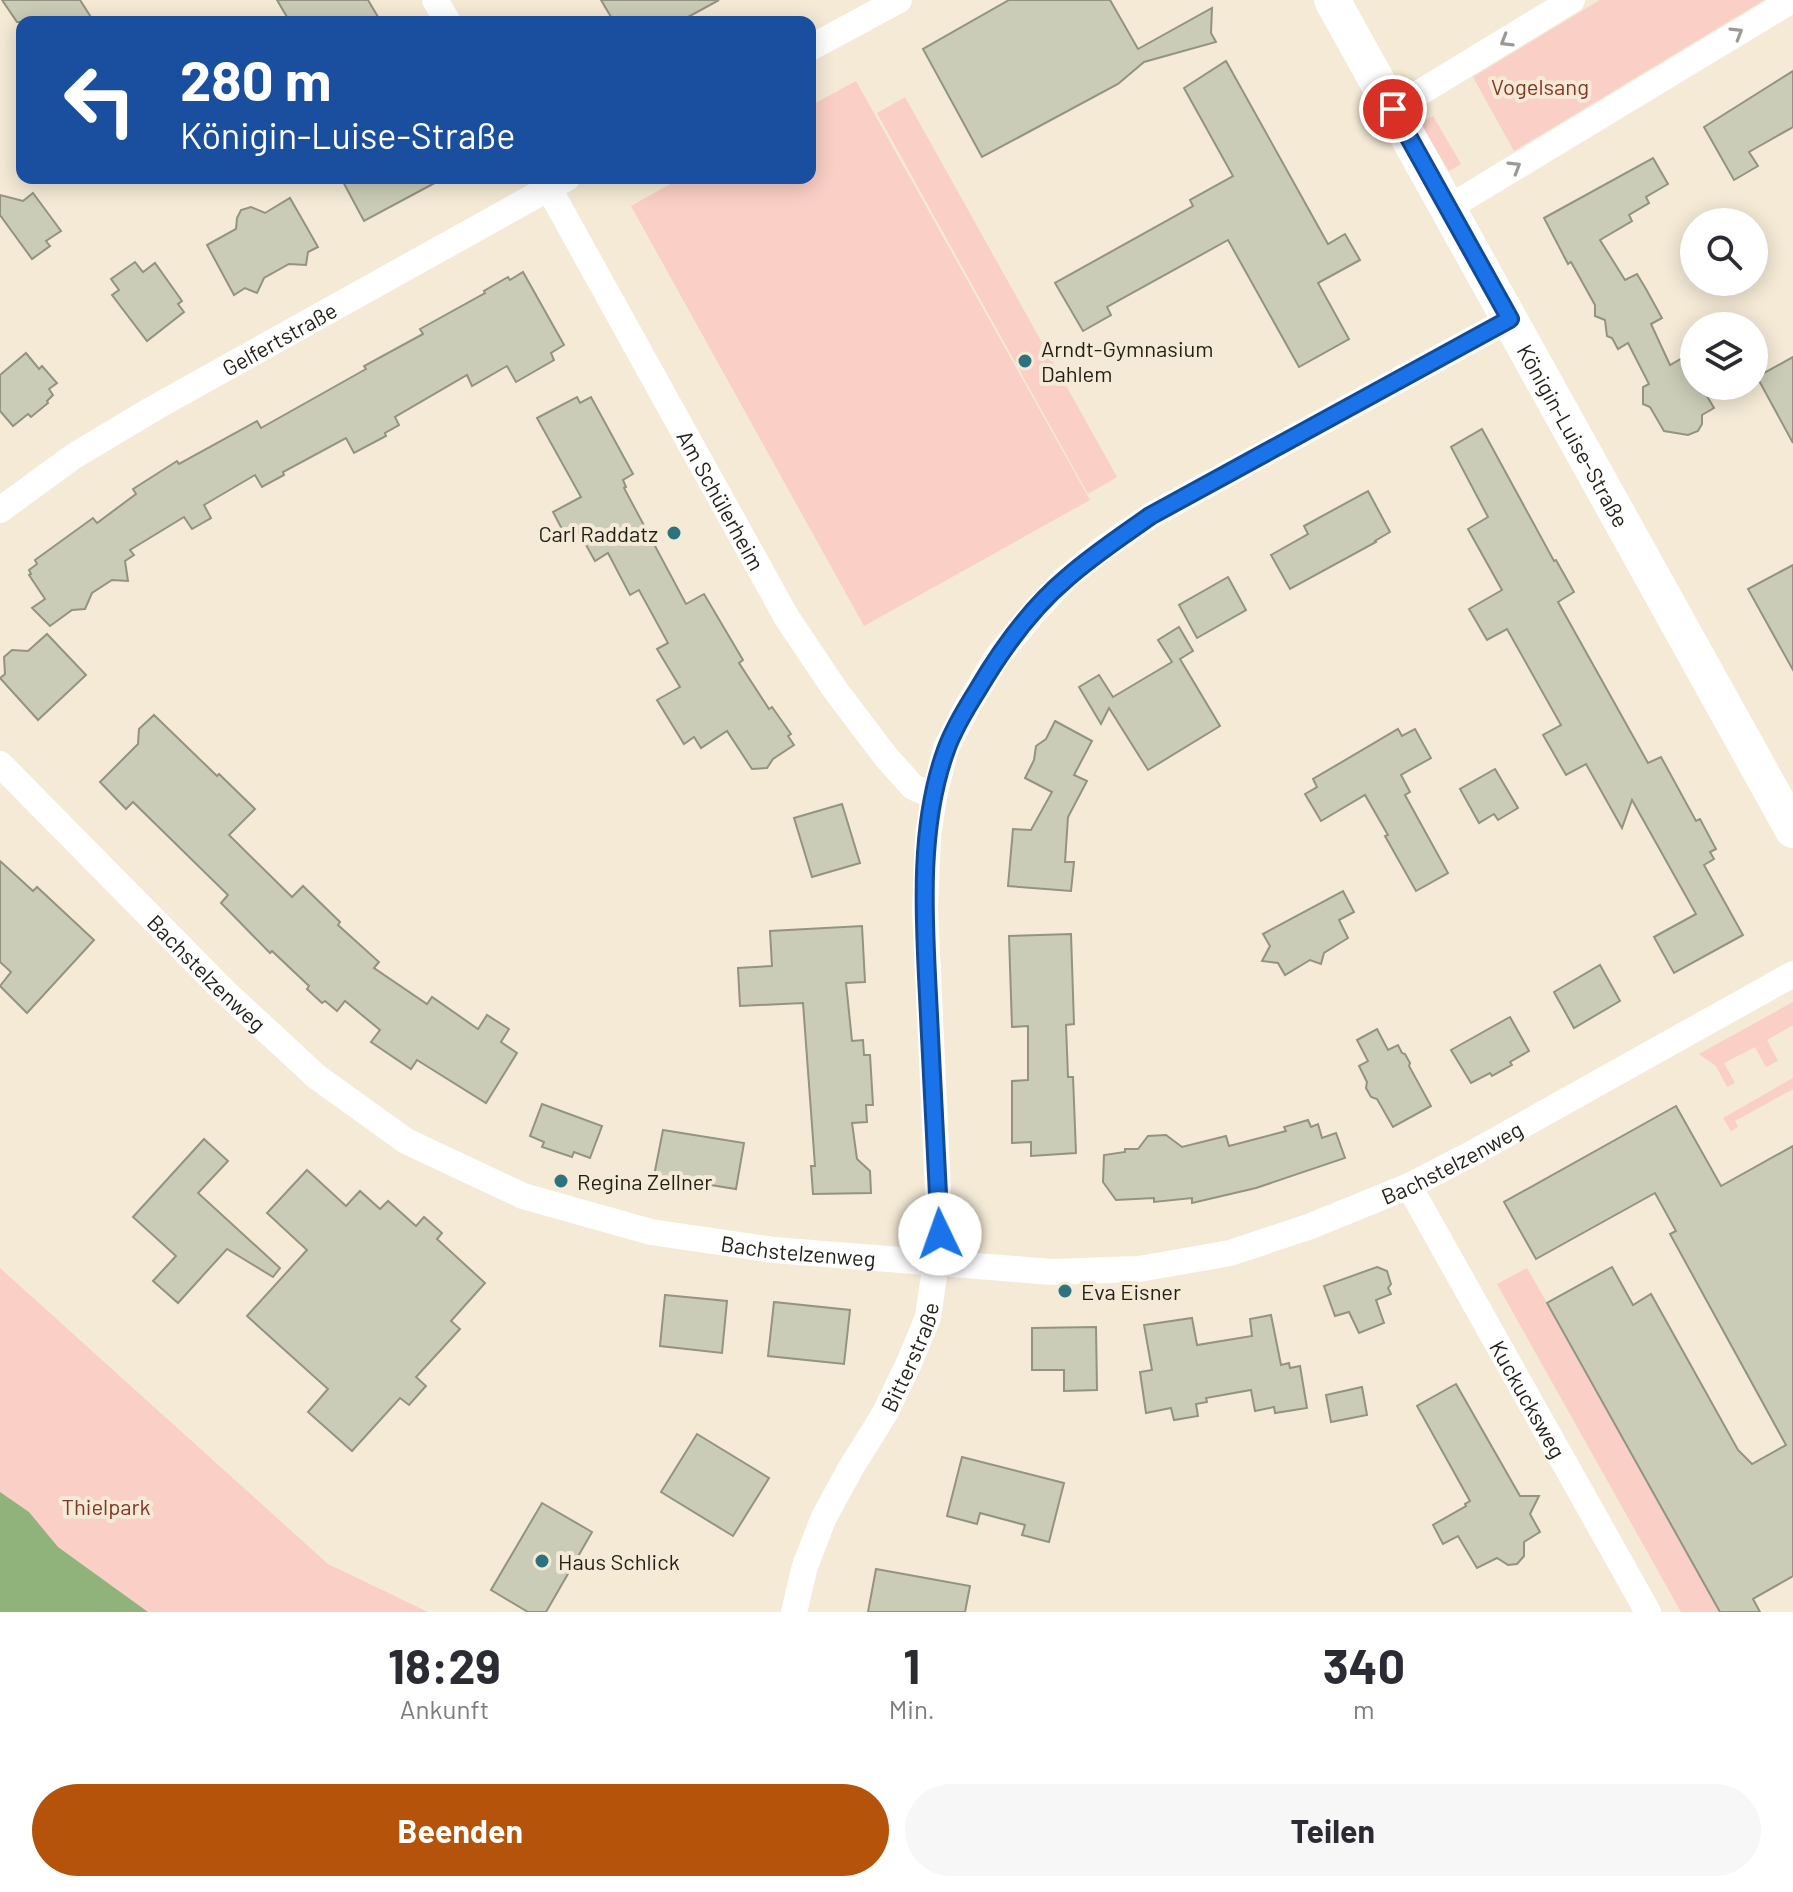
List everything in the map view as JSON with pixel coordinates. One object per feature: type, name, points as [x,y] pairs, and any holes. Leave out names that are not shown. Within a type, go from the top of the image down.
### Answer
[{"type":"main road","name":"Königin-Luise-Straße","points":[[1332,0],[1793,830]]},
{"type":"street","points":[[816,45],[899,0]]},
{"type":"street","points":[[1393,109],[1572,0]]},
{"type":"street","points":[[1448,208],[1792,0]]},
{"type":"street","name":"Gelfertstraße","points":[[0,510],[74,456],[156,407],[548,184]]},
{"type":"street","name":"Am Schülerheim","points":[[555,184],[787,618],[836,691],[887,758],[913,787],[934,796]]},
{"type":"street","name":"Bitterstraße","points":[[794,1612],[805,1566],[824,1517],[885,1413],[928,1317],[940,1234],[925,909],[928,836],[946,748],[967,707],[997,657],[1033,613],[1065,579],[1101,550],[1150,516],[1510,319]]},
{"type":"street","name":"Bachstelzenweg","points":[[0,764],[224,991],[317,1077],[406,1141],[523,1196],[651,1232],[774,1250],[1052,1272],[1139,1269],[1230,1253],[1311,1226],[1409,1186],[1793,974]]},
{"type":"street","name":"Kuckucksweg","points":[[1409,1186],[1648,1612]]},
{"type":"green space","name":"Vogelsang","points":[[1600,0],[1764,0],[1514,151],[1473,77]]},
{"type":"green space","points":[[856,81],[1090,500],[864,626],[631,206],[670,184],[816,184],[816,103]]},
{"type":"green space","points":[[905,97],[1117,477],[1088,494],[877,113]]},
{"type":"green space","points":[[1433,116],[1461,164],[1449,171],[1420,123]]},
{"type":"green space","points":[[1793,1002],[1793,1025],[1767,1040],[1778,1061],[1766,1067],[1755,1047],[1724,1063],[1735,1083],[1727,1087],[1716,1066],[1699,1054]]},
{"type":"green space","points":[[1793,1078],[1793,1089],[1735,1121],[1738,1127],[1731,1131],[1723,1118]]},
{"type":"green space","name":"Thielpark","points":[[0,1268],[328,1564],[428,1612],[0,1612]]},
{"type":"green space","points":[[1527,1268],[1720,1612],[1681,1612],[1497,1284]]},
{"type":"shaded area","points":[[0,1492],[29,1512],[58,1547],[148,1612],[0,1612]]},
{"type":"building","points":[[2,0],[80,0],[90,16],[16,16],[16,21]]},
{"type":"building","points":[[277,0],[368,0],[377,16],[286,16]]},
{"type":"building","points":[[601,0],[719,0],[690,16],[610,16]]},
{"type":"building","points":[[1009,0],[1110,0],[1138,49],[1212,8],[1211,33],[1216,42],[1144,62],[1118,84],[982,157],[923,49]]},
{"type":"building","points":[[1226,61],[1328,244],[1345,234],[1360,260],[1318,283],[1349,339],[1299,367],[1228,240],[1107,307],[1111,315],[1083,331],[1055,283],[1193,206],[1190,200],[1233,176],[1184,88]]},
{"type":"building","points":[[1793,71],[1793,127],[1749,152],[1758,166],[1734,180],[1704,127]]},
{"type":"building","points":[[1653,158],[1668,184],[1646,197],[1649,203],[1629,215],[1632,221],[1600,240],[1625,280],[1637,274],[1662,318],[1651,324],[1670,365],[1680,359],[1680,400],[1709,400],[1714,408],[1702,415],[1698,431],[1688,435],[1664,431],[1650,407],[1643,404],[1643,387],[1649,384],[1628,343],[1618,349],[1612,338],[1607,336],[1605,320],[1595,316],[1595,305],[1571,262],[1568,264],[1544,218]]},
{"type":"building","points":[[344,184],[433,184],[364,221]]},
{"type":"building","points":[[33,193],[61,231],[46,241],[50,246],[32,259],[0,215],[0,195],[23,201]]},
{"type":"building","points":[[290,198],[318,247],[308,252],[306,265],[289,264],[264,278],[257,293],[245,288],[234,295],[207,245],[236,229],[241,210],[251,207],[265,213]]},
{"type":"building","points":[[135,262],[143,272],[155,263],[182,301],[178,304],[184,312],[147,341],[112,295],[119,290],[111,279]]},
{"type":"building","points":[[523,272],[564,345],[551,353],[554,360],[516,382],[507,366],[472,386],[467,375],[395,417],[399,425],[385,433],[386,436],[354,453],[346,438],[262,487],[255,475],[204,505],[211,518],[192,529],[184,517],[130,550],[134,555],[125,561],[128,581],[112,580],[92,593],[85,609],[72,610],[50,626],[32,608],[45,599],[29,575],[29,570],[37,564],[35,560],[93,518],[97,523],[136,494],[133,489],[177,461],[179,464],[257,421],[261,428],[423,334],[420,329],[508,277],[510,280]]},
{"type":"building","points":[[26,353],[39,369],[42,366],[57,383],[49,389],[53,395],[48,403],[13,426],[0,411],[0,375]]},
{"type":"building","points":[[1793,357],[1793,443],[1768,397],[1768,371]]},
{"type":"building","points":[[577,397],[580,403],[591,397],[633,474],[623,480],[624,488],[686,604],[704,594],[743,660],[739,663],[769,709],[772,707],[791,734],[788,736],[794,745],[773,759],[767,768],[752,769],[727,731],[701,748],[694,737],[684,744],[657,700],[680,687],[657,649],[668,643],[639,590],[630,595],[608,553],[595,561],[576,527],[564,533],[553,512],[581,497],[537,418]]},
{"type":"building","points":[[1482,429],[1574,592],[1558,602],[1648,763],[1661,757],[1696,821],[1700,819],[1716,849],[1710,852],[1714,859],[1704,865],[1743,935],[1674,973],[1654,937],[1696,914],[1632,800],[1622,828],[1586,764],[1566,775],[1543,735],[1561,725],[1507,629],[1487,640],[1469,609],[1502,590],[1468,529],[1488,517],[1451,447]]},
{"type":"building","points":[[1368,491],[1390,532],[1290,589],[1271,555],[1308,534],[1304,526]]},
{"type":"building","points":[[1793,565],[1793,670],[1748,589]]},
{"type":"building","points":[[1228,577],[1246,610],[1197,638],[1179,605]]},
{"type":"building","points":[[1179,627],[1193,651],[1180,659],[1220,726],[1148,770],[1109,708],[1101,724],[1079,687],[1099,675],[1113,697],[1172,662],[1158,640]]},
{"type":"building","points":[[47,634],[86,675],[38,720],[0,678],[5,674],[4,657],[12,650],[28,651]]},
{"type":"building","points":[[154,715],[255,809],[229,835],[292,897],[303,886],[340,922],[338,925],[379,962],[374,968],[427,1004],[432,997],[478,1029],[487,1015],[509,1029],[501,1042],[517,1053],[486,1103],[417,1060],[411,1069],[371,1042],[380,1030],[345,1001],[337,1011],[325,1001],[322,1003],[307,989],[309,986],[272,951],[270,953],[221,903],[228,895],[133,802],[126,809],[100,782],[138,744],[139,729]]},
{"type":"building","points":[[1055,721],[1092,741],[1074,775],[1087,781],[1068,817],[1065,862],[1074,862],[1071,891],[1008,886],[1013,829],[1031,830],[1052,792],[1025,778],[1034,760],[1036,746],[1046,739]]},
{"type":"building","points":[[1398,729],[1402,736],[1415,729],[1431,758],[1401,775],[1410,792],[1405,795],[1448,873],[1416,891],[1365,795],[1321,821],[1305,794],[1317,787],[1313,779]]},
{"type":"building","points":[[1495,769],[1518,808],[1498,820],[1494,814],[1479,823],[1460,789]]},
{"type":"building","points":[[842,804],[860,863],[812,877],[794,818]]},
{"type":"building","points":[[0,861],[33,891],[37,887],[94,940],[27,1013],[0,986],[11,972],[0,962]]},
{"type":"building","points":[[1343,891],[1354,912],[1339,920],[1348,938],[1324,953],[1321,964],[1310,960],[1285,975],[1278,963],[1262,961],[1270,946],[1263,934]]},
{"type":"building","points":[[862,926],[865,982],[846,983],[852,1041],[863,1040],[864,1055],[870,1055],[873,1105],[866,1105],[867,1122],[852,1123],[857,1159],[870,1171],[871,1193],[813,1194],[811,1166],[815,1166],[803,1003],[740,1006],[738,968],[772,966],[770,931]]},
{"type":"building","points":[[1071,934],[1074,1024],[1066,1025],[1068,1077],[1073,1077],[1076,1153],[1031,1156],[1031,1142],[1012,1143],[1012,1081],[1028,1080],[1028,1026],[1012,1027],[1009,936]]},
{"type":"building","points":[[1600,965],[1620,1001],[1574,1028],[1554,992]]},
{"type":"building","points":[[1510,1017],[1529,1051],[1510,1062],[1512,1065],[1471,1083],[1451,1050]]},
{"type":"building","points":[[1377,1029],[1388,1050],[1398,1045],[1405,1054],[1431,1106],[1393,1127],[1377,1099],[1371,1097],[1359,1066],[1368,1061],[1357,1040]]},
{"type":"building","points":[[542,1104],[602,1126],[590,1158],[574,1152],[572,1157],[542,1147],[544,1142],[530,1136]]},
{"type":"building","points":[[1676,1106],[1721,1186],[1793,1146],[1793,1576],[1753,1599],[1760,1612],[1720,1612],[1547,1303],[1612,1267],[1633,1305],[1651,1294],[1738,1450],[1752,1464],[1786,1445],[1670,1234],[1676,1231],[1655,1193],[1536,1259],[1504,1202]]},
{"type":"building","points":[[1308,1120],[1311,1127],[1318,1124],[1322,1138],[1336,1133],[1345,1158],[1256,1188],[1192,1203],[1192,1198],[1154,1202],[1154,1198],[1116,1200],[1103,1182],[1104,1155],[1138,1149],[1148,1136],[1166,1135],[1182,1147],[1226,1136],[1229,1146],[1286,1131],[1284,1127]]},
{"type":"building","points":[[663,1130],[744,1143],[736,1189],[654,1176]]},
{"type":"building","points":[[204,1139],[228,1161],[198,1193],[280,1268],[273,1277],[227,1249],[178,1303],[153,1281],[176,1256],[133,1217]]},
{"type":"building","points":[[307,1170],[346,1206],[360,1191],[380,1209],[388,1201],[416,1226],[424,1217],[442,1233],[437,1239],[485,1283],[451,1321],[460,1329],[416,1377],[426,1386],[409,1405],[400,1398],[352,1451],[308,1412],[328,1389],[247,1316],[307,1250],[267,1213]]},
{"type":"building","points":[[1377,1267],[1387,1271],[1391,1284],[1388,1288],[1391,1294],[1376,1300],[1384,1323],[1359,1333],[1349,1312],[1335,1316],[1324,1286]]},
{"type":"building","points":[[665,1295],[727,1301],[722,1353],[660,1346]]},
{"type":"building","points":[[774,1302],[850,1310],[844,1364],[768,1356]]},
{"type":"building","points":[[1271,1315],[1281,1365],[1289,1363],[1290,1368],[1300,1366],[1307,1408],[1275,1413],[1274,1407],[1255,1411],[1251,1390],[1206,1398],[1207,1402],[1196,1404],[1198,1416],[1174,1420],[1171,1408],[1146,1413],[1140,1372],[1152,1370],[1144,1325],[1192,1318],[1197,1345],[1252,1336],[1250,1319]]},
{"type":"building","points":[[1096,1327],[1097,1390],[1064,1391],[1064,1370],[1032,1370],[1032,1328]]},
{"type":"building","points":[[1456,1384],[1520,1496],[1539,1496],[1530,1514],[1540,1532],[1524,1542],[1524,1556],[1517,1564],[1508,1565],[1497,1558],[1477,1568],[1458,1536],[1443,1544],[1433,1525],[1470,1501],[1417,1406]]},
{"type":"building","points":[[1362,1387],[1367,1415],[1331,1422],[1326,1395]]},
{"type":"building","points":[[697,1434],[769,1478],[733,1536],[661,1492]]},
{"type":"building","points":[[962,1457],[1064,1483],[1049,1542],[1022,1535],[1025,1525],[980,1513],[977,1524],[947,1516]]},
{"type":"building","name":"Haus Schlick","points":[[542,1503],[592,1532],[546,1612],[528,1612],[491,1590]]},
{"type":"building","points":[[876,1569],[970,1586],[965,1612],[868,1612]]},
{"type":"place","name":"Arndt-Gymnasium Dahlem","points":[[1025,361]]},
{"type":"place","name":"Carl Raddatz","points":[[674,533]]},
{"type":"place","name":"Regina Zellner","points":[[561,1181]]},
{"type":"place","name":"Eva Eisner","points":[[1065,1291]]},
{"type":"place","name":"Haus Schlick","points":[[542,1561]]},
{"type":"route","points":[[940,1234],[925,909],[928,836],[946,748],[997,657],[1065,579],[1150,516],[1510,319],[1393,109]]}]
